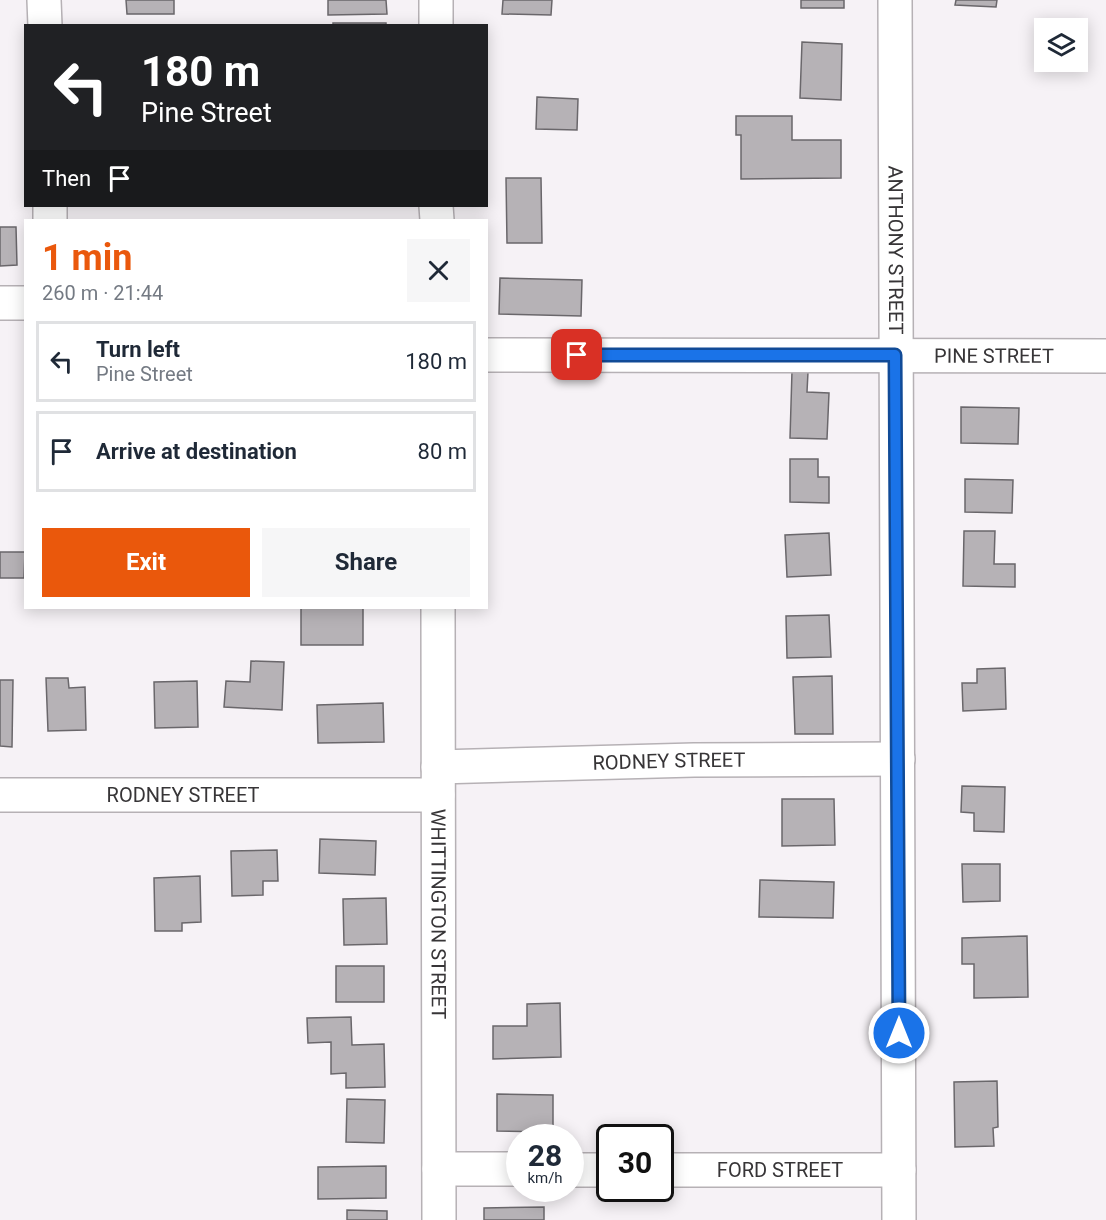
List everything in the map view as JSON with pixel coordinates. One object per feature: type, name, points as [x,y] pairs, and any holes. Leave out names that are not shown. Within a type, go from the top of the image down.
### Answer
[{"type":"street","points":[[44,0],[45,24]]},
{"type":"street","points":[[436,0],[436,24]]},
{"type":"street","name":"ANTHONY STREET","points":[[895,0],[899,1220]]},
{"type":"street","points":[[0,303],[24,303]]},
{"type":"street","name":"PINE STREET","points":[[488,355],[1106,356]]},
{"type":"street","name":"WHITTINGTON STREET","points":[[438,609],[439,1220]]},
{"type":"street","name":"RODNEY STREET","points":[[0,795],[438,781],[694,760],[898,759]]},
{"type":"street","points":[[439,1169],[506,1169]]},
{"type":"street","name":"FORD STREET","points":[[674,1170],[899,1170]]},
{"type":"building","points":[[126,0],[174,0],[174,14],[127,14]]},
{"type":"building","points":[[328,0],[386,0],[387,14],[328,15]]},
{"type":"building","points":[[503,0],[552,0],[551,15],[502,14]]},
{"type":"building","points":[[801,0],[844,0],[844,8],[801,8]]},
{"type":"building","points":[[956,0],[997,0],[996,7],[955,5]]},
{"type":"building","points":[[333,23],[386,23],[386,24]]},
{"type":"building","points":[[802,42],[842,44],[841,100],[800,98]]},
{"type":"building","points":[[537,97],[578,99],[577,130],[536,129]]},
{"type":"building","points":[[736,116],[792,116],[792,140],[841,140],[841,178],[741,179],[741,135],[736,135]]},
{"type":"building","points":[[506,178],[541,178],[542,243],[507,243]]},
{"type":"building","points":[[0,227],[16,227],[17,265],[0,266]]},
{"type":"building","points":[[500,278],[582,280],[581,316],[499,314]]},
{"type":"building","points":[[792,371],[808,372],[807,392],[829,393],[827,439],[790,438]]},
{"type":"building","points":[[961,407],[1019,408],[1018,444],[961,443]]},
{"type":"building","points":[[790,459],[818,459],[818,477],[829,477],[829,503],[790,502]]},
{"type":"building","points":[[965,479],[1013,480],[1012,513],[965,512]]},
{"type":"building","points":[[964,531],[995,531],[994,564],[1015,564],[1015,587],[963,586]]},
{"type":"building","points":[[829,533],[831,575],[787,577],[785,535]]},
{"type":"building","points":[[0,552],[24,552],[24,578],[0,578]]},
{"type":"building","points":[[301,609],[363,609],[363,645],[301,645]]},
{"type":"building","points":[[829,615],[831,657],[787,658],[786,616]]},
{"type":"building","points":[[251,661],[284,662],[282,710],[224,707],[226,681],[250,682]]},
{"type":"building","points":[[1005,668],[1006,709],[963,711],[962,683],[977,683],[977,669]]},
{"type":"building","points":[[832,676],[833,734],[795,734],[793,677]]},
{"type":"building","points":[[46,678],[68,678],[69,688],[85,687],[86,730],[48,731]]},
{"type":"building","points":[[0,680],[13,680],[12,747],[0,746]]},
{"type":"building","points":[[197,681],[198,727],[155,728],[154,682]]},
{"type":"building","points":[[383,703],[384,742],[318,743],[317,705]]},
{"type":"building","points":[[962,786],[1005,787],[1004,832],[974,831],[974,813],[961,812]]},
{"type":"building","points":[[782,799],[834,799],[835,845],[782,846]]},
{"type":"building","points":[[320,839],[376,841],[375,875],[319,873]]},
{"type":"building","points":[[277,850],[278,881],[263,881],[263,895],[232,896],[231,851]]},
{"type":"building","points":[[962,864],[1000,864],[1000,901],[963,902]]},
{"type":"building","points":[[200,876],[201,922],[182,923],[182,931],[155,931],[154,878]]},
{"type":"building","points":[[760,880],[834,882],[833,918],[759,917]]},
{"type":"building","points":[[386,898],[387,944],[344,945],[343,899]]},
{"type":"building","points":[[1027,936],[1028,997],[974,998],[974,964],[962,964],[962,938]]},
{"type":"building","points":[[336,966],[384,966],[384,1002],[336,1002]]},
{"type":"building","points":[[560,1003],[561,1057],[493,1059],[493,1026],[527,1026],[527,1004]]},
{"type":"building","points":[[351,1017],[352,1045],[384,1044],[385,1087],[346,1088],[346,1073],[331,1074],[331,1042],[308,1043],[307,1018]]},
{"type":"building","points":[[997,1081],[998,1127],[993,1128],[994,1146],[955,1147],[954,1082]]},
{"type":"building","points":[[497,1094],[553,1095],[553,1124],[506,1124],[506,1131],[497,1131]]},
{"type":"building","points":[[347,1099],[385,1100],[384,1143],[346,1142]]},
{"type":"building","points":[[386,1166],[386,1198],[318,1199],[318,1167]]},
{"type":"building","points":[[544,1207],[544,1220],[484,1220],[484,1208]]},
{"type":"building","points":[[347,1210],[387,1211],[387,1220],[347,1220]]},
{"type":"route","points":[[577,355],[895,355],[899,1033]]}]
